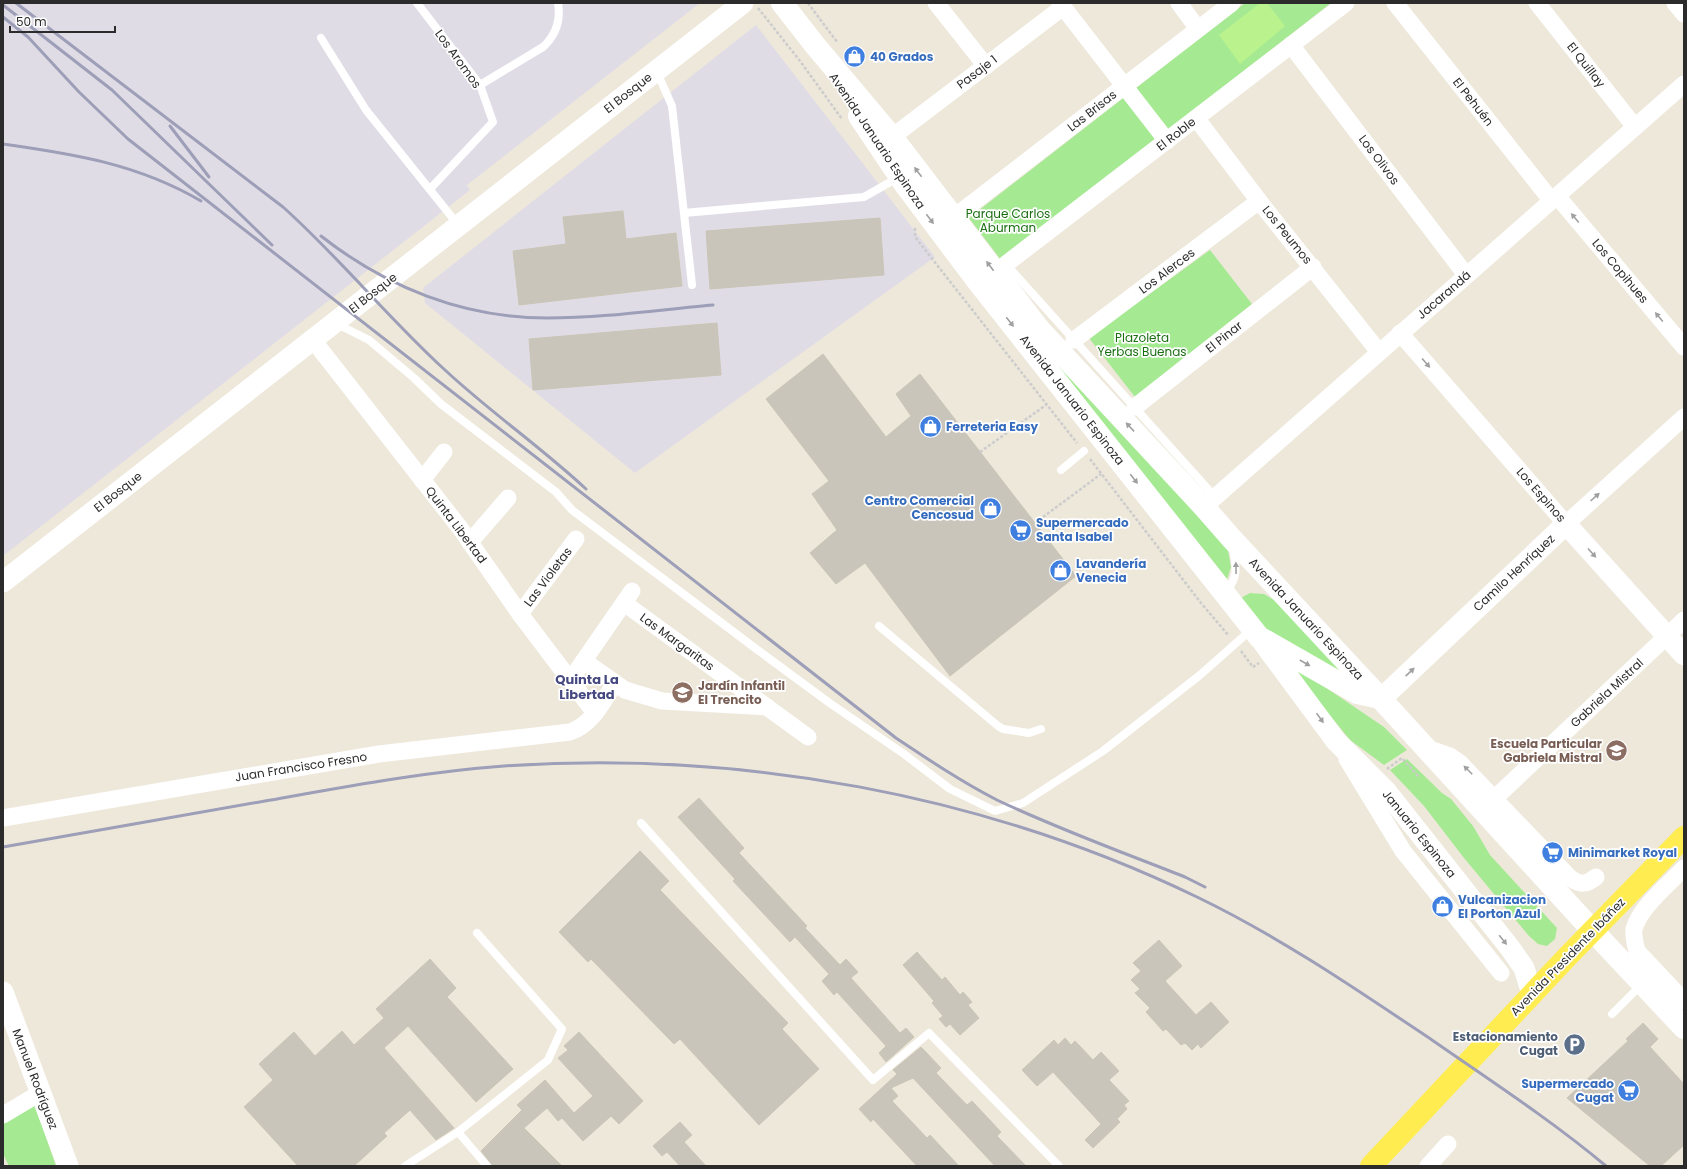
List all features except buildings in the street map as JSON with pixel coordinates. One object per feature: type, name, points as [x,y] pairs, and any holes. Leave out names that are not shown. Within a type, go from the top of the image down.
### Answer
[{"type":"main road","name":"Avenida Januario Espinoza","points":[[782,3],[814,44],[892,137],[953,218],[1003,299],[1039,329],[1210,502],[1232,539],[1382,699],[1592,930],[1684,1028]]},
{"type":"main road","name":"Avenida Januario Espinoza","points":[[814,44],[829,71],[899,177],[1003,299],[1224,594],[1256,633],[1357,693],[1382,699]]},
{"type":"main road","name":"Avenida Presidente Ibáñez","points":[[1376,1164],[1592,930],[1684,837]]},
{"type":"street","name":"El Bosque","points":[[3,582],[743,3]]},
{"type":"street","points":[[936,3],[986,66]]},
{"type":"street","points":[[1179,3],[1198,29]]},
{"type":"street","name":"Las Brisas","points":[[953,218],[1232,3]]},
{"type":"street","name":"El Roble","points":[[1006,264],[1346,3]]},
{"type":"street","name":"El Quillay","points":[[1537,3],[1634,128]]},
{"type":"street","points":[[1675,3],[1684,14]]},
{"type":"street","points":[[1061,5],[1167,141]]},
{"type":"street","name":"Pasaje 1","points":[[892,137],[986,66],[1061,5]]},
{"type":"street","name":"El Pehuén","points":[[1401,5],[1554,198]]},
{"type":"street","name":"Los Olivos","points":[[1291,45],[1466,275]]},
{"type":"street","name":"Jacarandá","points":[[1210,502],[1466,275],[1683,86]]},
{"type":"street","name":"Los Peumos","points":[[1196,118],[1259,202],[1313,267],[1379,352]]},
{"type":"street","name":"Los Copihues","points":[[1554,198],[1684,347]]},
{"type":"street","name":"Los Alerces","points":[[1074,340],[1259,202]]},
{"type":"street","name":"El Pinar","points":[[1135,407],[1313,267]]},
{"type":"street","name":"Los Espinos","points":[[1400,334],[1566,524],[1684,655]]},
{"type":"street","name":"Quinta Libertad","points":[[313,340],[470,542],[520,614],[595,713]]},
{"type":"street","name":"Camilo Henríquez","points":[[1382,699],[1566,524],[1684,417]]},
{"type":"street","points":[[422,480],[444,452]]},
{"type":"street","points":[[470,542],[508,498]]},
{"type":"street","name":"Las Violetas","points":[[520,614],[576,539]]},
{"type":"street","name":"Las Margaritas","points":[[584,661],[628,597],[767,707],[808,736]]},
{"type":"street","name":"Gabriela Mistral","points":[[1495,798],[1684,620]]},
{"type":"street","name":"Januario Espinoza","points":[[1256,633],[1336,741],[1402,851],[1501,973]]},
{"type":"street","points":[[570,681],[584,661],[625,690],[662,701],[767,707]]},
{"type":"street","name":"Juan Francisco Fresno","points":[[3,818],[356,757],[570,732],[578,730],[585,725],[615,683]]},
{"type":"street","name":"Januario Espinoza","points":[[1336,741],[1386,791],[1510,948],[1524,968],[1532,994]]},
{"type":"street","points":[[1427,748],[1450,756],[1460,762],[1570,878],[1582,884],[1590,882],[1596,877]]},
{"type":"street","name":"Avenida Presidente Ibáñez","points":[[1684,868],[1643,911],[1634,930],[1634,940],[1637,951],[1684,1001]]},
{"type":"street","name":"Manuel Rodríguez","points":[[3,992],[68,1166]]},
{"type":"street","points":[[3,1115],[40,1093]]},
{"type":"street","points":[[1428,1166],[1448,1144]]},
{"type":"lane","name":"Los Aromos","points":[[417,3],[480,85],[493,122],[430,189]]},
{"type":"lane","points":[[480,85],[543,47],[549,41],[557,25],[559,16],[558,3]]},
{"type":"lane","points":[[322,38],[366,110],[459,226]]},
{"type":"lane","points":[[657,71],[672,106],[692,285]]},
{"type":"lane","points":[[684,213],[864,197],[899,177]]},
{"type":"lane","points":[[1006,264],[1135,407],[1210,502]]},
{"type":"lane","points":[[335,323],[369,340],[414,378],[441,404],[556,492],[572,510],[755,648],[831,704],[904,754],[950,790],[995,810],[1023,803],[1103,751],[1256,633]]},
{"type":"lane","points":[[1061,470],[1084,451]]},
{"type":"lane","points":[[1224,594],[1233,584],[1237,570],[1232,539]]},
{"type":"lane","points":[[879,626],[998,726],[1003,729],[1029,733],[1041,729]]},
{"type":"lane","points":[[641,823],[874,1080],[929,1033],[1059,1166]]},
{"type":"lane","points":[[405,1166],[458,1132],[548,1060],[562,1029],[477,933]]},
{"type":"lane","points":[[1612,1014],[1642,984]]},
{"type":"lane","points":[[458,1132],[487,1166]]},
{"type":"path","points":[[980,452],[1046,405]]},
{"type":"path","points":[[1035,523],[1101,474]]},
{"type":"path","points":[[1383,772],[1402,758],[1419,777]]},
{"type":"shaded area","points":[[3,3],[700,3],[467,185],[470,190],[3,556]]},
{"type":"shaded area","points":[[756,25],[935,257],[635,473],[425,303],[423,288]]},
{"type":"green space","name":"Parque Carlos Aburman","points":[[1245,3],[1331,3],[1001,260],[969,218]]},
{"type":"green space","points":[[1260,3],[1267,3],[1285,26],[1240,64],[1219,35]]},
{"type":"green space","name":"Plazoleta Yerbas Buenas","points":[[1210,250],[1252,304],[1135,397],[1089,338]]},
{"type":"green space","points":[[1046,357],[1062,366],[1227,545],[1231,567],[1226,583]]},
{"type":"green space","points":[[1250,593],[1264,594],[1279,603],[1365,694],[1290,647],[1255,620],[1239,599]]},
{"type":"green space","points":[[1285,660],[1384,727],[1407,750],[1384,765],[1350,740]]},
{"type":"green space","points":[[1407,759],[1442,793],[1451,799],[1473,826],[1490,855],[1557,928],[1555,939],[1547,946],[1538,944],[1529,936],[1464,858],[1424,806],[1390,770]]},
{"type":"green space","points":[[34,1103],[56,1166],[9,1166],[3,1154],[3,1123]]},
{"type":"railway","points":[[16,3],[283,207],[445,370],[586,489]]},
{"type":"railway","points":[[3,5],[112,90],[272,245]]},
{"type":"railway","points":[[3,17],[28,37],[79,92],[128,139],[896,738],[933,763],[997,800],[1067,831],[1185,877],[1205,887]]},
{"type":"railway","points":[[170,126],[209,177]]},
{"type":"railway","points":[[3,144],[105,162],[153,178],[177,188],[201,201]]},
{"type":"railway","points":[[321,236],[346,254],[399,284],[456,306],[485,312],[516,317],[568,318],[713,305]]},
{"type":"railway","points":[[3,847],[384,780],[504,766],[593,763],[682,765],[771,773],[859,787],[946,806],[1032,831],[1116,861],[1197,897],[1288,946],[1346,983],[1498,1086],[1542,1117],[1606,1166]]},
{"type":"place","name":"40 Grados","points":[[854,57]]},
{"type":"place","name":"Ferreteria Easy","points":[[930,427]]},
{"type":"place","name":"Centro Comercial Cencosud","points":[[990,508]]},
{"type":"place","name":"Supermercado Santa Isabel","points":[[1020,530]]},
{"type":"place","name":"Lavandería Venecia","points":[[1060,571]]},
{"type":"place","name":"Jardín Infantil El Trencito","points":[[682,693]]},
{"type":"place","name":"Escuela Particular Gabriela Mistral","points":[[1617,751]]},
{"type":"place","name":"Minimarket Royal","points":[[1552,853]]},
{"type":"place","name":"Vulcanizacion El Porton Azul","points":[[1442,907]]},
{"type":"place","name":"Estacionamiento Cugat","points":[[1574,1044]]},
{"type":"place","name":"Supermercado Cugat","points":[[1629,1091]]},
{"type":"district","name":"Quinta La Libertad","points":[[587,686]]}]
